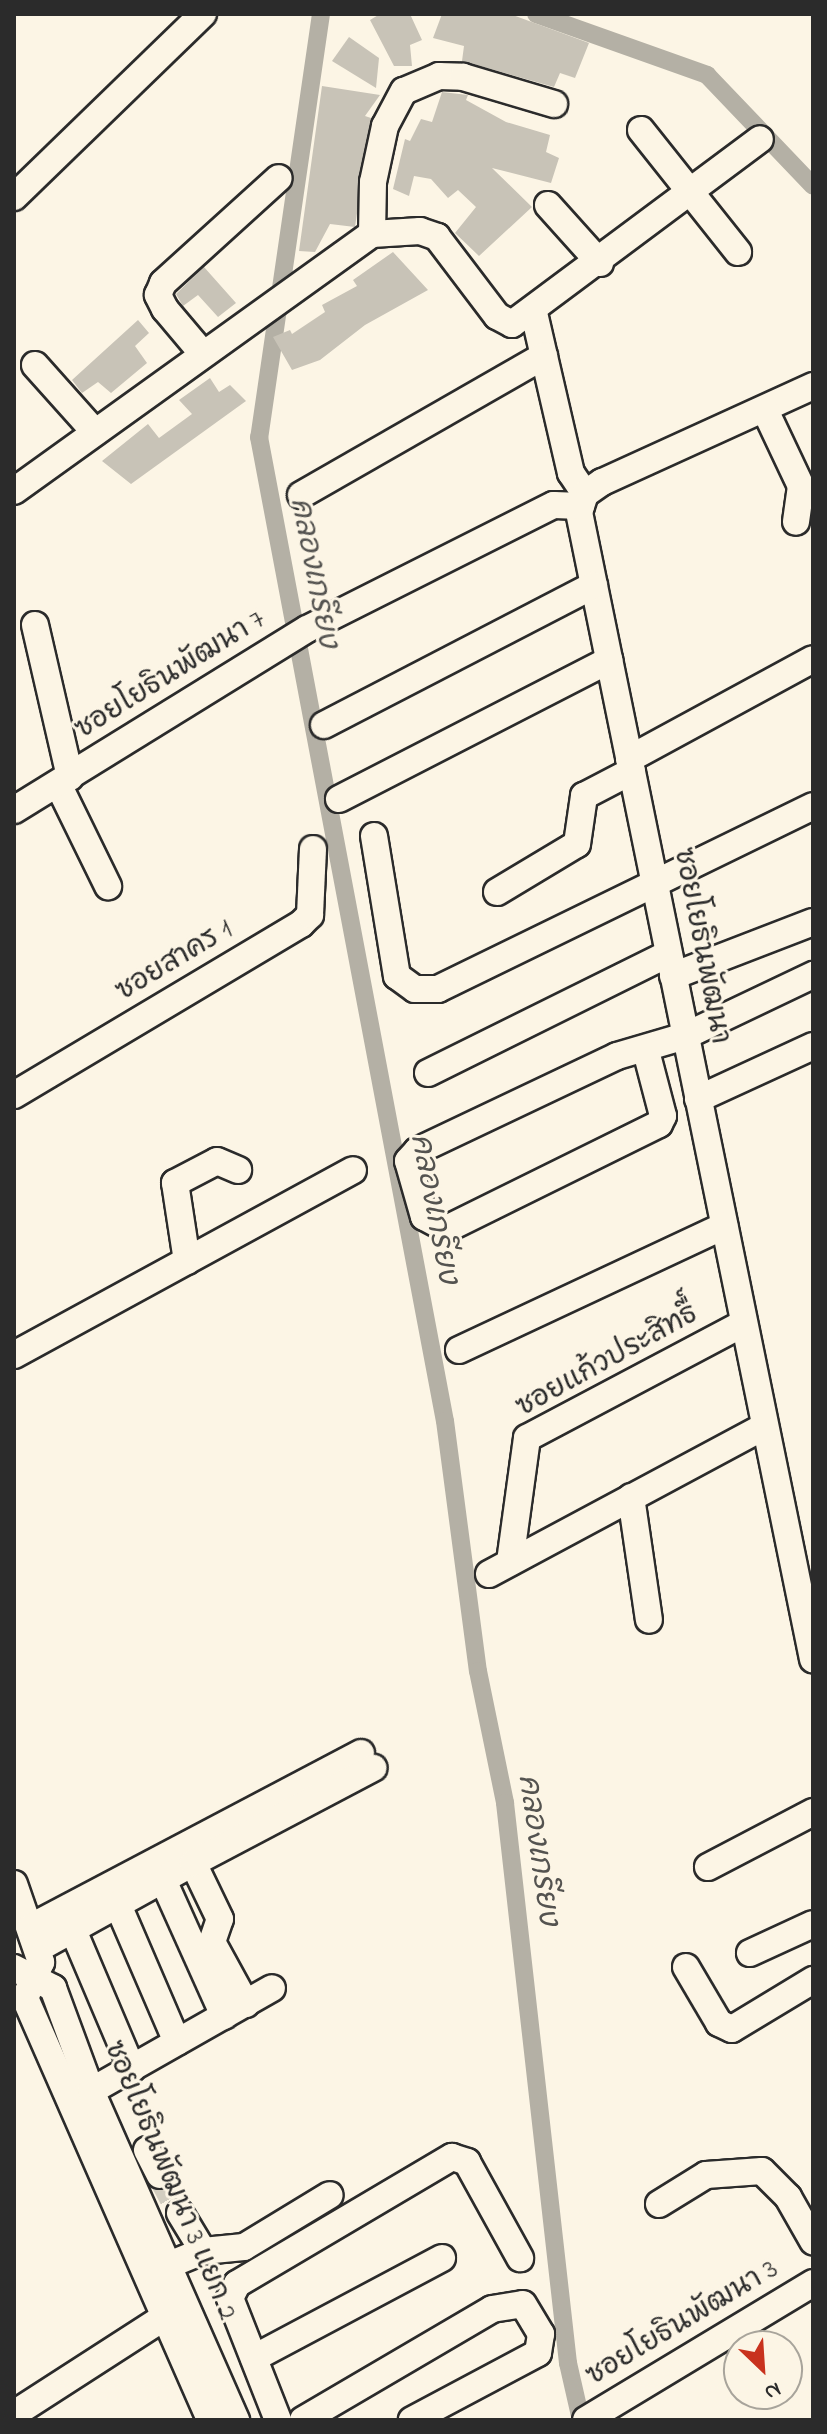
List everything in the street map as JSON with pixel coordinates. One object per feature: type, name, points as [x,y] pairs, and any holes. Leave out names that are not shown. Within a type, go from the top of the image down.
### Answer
[{"type":"street","points":[[14,197],[203,14]]},
{"type":"street","points":[[372,234],[373,182],[382,140],[404,91],[439,76],[463,77],[554,104]]},
{"type":"street","points":[[641,130],[738,252]]},
{"type":"street","points":[[14,491],[372,234],[420,231],[437,237],[497,316],[512,324],[534,313],[760,139]]},
{"type":"street","points":[[203,354],[165,309],[158,295],[163,283],[279,178]]},
{"type":"street","points":[[548,205],[600,263]]},
{"type":"street","name":"ซอยโยธินพัฒนา","points":[[534,313],[571,473],[583,500],[594,585],[742,1324],[813,1659]]},
{"type":"street","points":[[301,495],[544,356]]},
{"type":"street","points":[[35,365],[95,432]]},
{"type":"street","points":[[583,500],[813,386]]},
{"type":"street","points":[[765,410],[801,486],[796,522]]},
{"type":"street","name":"ซอยโยธินพัฒนา 7","points":[[14,810],[296,635],[554,505],[583,500]]},
{"type":"street","points":[[324,725],[594,585]]},
{"type":"street","points":[[35,625],[64,781],[108,886]]},
{"type":"street","points":[[497,892],[577,844],[584,796],[630,765],[813,659]]},
{"type":"street","points":[[339,799],[609,660]]},
{"type":"street","points":[[374,836],[397,976],[415,989],[438,989],[655,886],[813,806]]},
{"type":"street","name":"ซอยสาคร 1","points":[[14,1095],[301,924],[310,915],[313,849]]},
{"type":"street","points":[[428,1073],[671,965],[813,922]]},
{"type":"street","points":[[646,1051],[663,1116],[659,1124],[447,1229],[424,1217],[408,1161],[417,1151],[617,1056],[646,1051],[685,1036],[813,975]]},
{"type":"street","points":[[698,1099],[813,1046]]},
{"type":"street","points":[[187,1261],[175,1183],[217,1161],[238,1170]]},
{"type":"street","points":[[14,1355],[353,1170]]},
{"type":"street","points":[[459,1350],[724,1226]]},
{"type":"street","name":"ซอยแก้วประสิทธื์","points":[[631,1497],[499,1568],[527,1438],[742,1324]]},
{"type":"street","points":[[649,1620],[631,1497],[765,1426]]},
{"type":"street","points":[[367,1760],[73,1930],[35,1938],[367,1760]]},
{"type":"street","points":[[708,1867],[813,1812]]},
{"type":"street","points":[[193,1863],[220,1919],[212,1942],[235,2010]]},
{"type":"street","points":[[163,1880],[235,2010]]},
{"type":"street","name":"ซอยโยธินพัฒนา 3 แยก 2","points":[[14,1884],[35,1938],[24,1972],[25,1998],[176,2310],[236,2420]]},
{"type":"street","points":[[118,1905],[177,2042]]},
{"type":"street","points":[[750,1953],[813,1924]]},
{"type":"street","points":[[73,1930],[132,2069]]},
{"type":"street","points":[[686,1967],[719,2023],[732,2029],[813,1980]]},
{"type":"street","name":"ซอยโยธินพัฒนา 3 แยก 2","points":[[24,1972],[53,1988],[158,2270]]},
{"type":"street","points":[[91,2091],[272,1988]]},
{"type":"street","points":[[147,2150],[160,2175]]},
{"type":"street","points":[[278,2420],[230,2298],[237,2284],[452,2157],[467,2162],[520,2258]]},
{"type":"street","points":[[659,2204],[706,2175],[762,2171],[788,2197],[813,2241]]},
{"type":"street","points":[[158,2270],[203,2251],[244,2247],[330,2195]]},
{"type":"street","points":[[180,2213],[203,2251]]},
{"type":"street","points":[[254,2358],[442,2258]]},
{"type":"street","name":"ซอยโยธินพัฒนา 3","points":[[586,2420],[810,2293]]},
{"type":"street","points":[[303,2420],[492,2309],[523,2304],[541,2334],[538,2353],[412,2420]]},
{"type":"street","points":[[14,2414],[176,2310]]},
{"type":"street","name":"ซอยโยธินพัฒนา 3 แยก 2","points":[[176,2310],[210,2420]]},
{"type":"building","points":[[380,14],[410,14],[422,40],[410,45],[412,66],[394,66],[370,20]]},
{"type":"building","points":[[442,14],[510,14],[589,43],[575,78],[560,73],[554,87],[462,61],[464,46],[433,38]]},
{"type":"building","points":[[349,37],[379,58],[376,88],[332,61]]},
{"type":"building","points":[[322,86],[380,95],[365,116],[371,118],[355,227],[330,224],[315,252],[299,251]]},
{"type":"building","points":[[442,92],[468,95],[466,100],[506,122],[550,135],[546,152],[559,158],[551,183],[492,168],[532,207],[479,256],[455,233],[476,207],[458,190],[448,198],[431,179],[414,176],[409,196],[393,189],[405,139],[410,141],[421,119],[432,122]]},
{"type":"building","points":[[393,252],[428,290],[365,325],[320,360],[292,370],[273,337],[290,330],[292,334],[325,312],[322,305],[357,286],[353,280]]},
{"type":"building","points":[[204,267],[236,303],[218,317],[198,295],[183,306],[176,294]]},
{"type":"building","points":[[138,320],[149,333],[135,346],[147,363],[111,393],[98,382],[82,393],[72,380]]},
{"type":"building","points":[[210,378],[219,392],[230,385],[246,401],[131,484],[102,461],[148,424],[159,438],[192,414],[179,400]]},
{"type":"waterway","name":"คลองเกรียง","points":[[321,14],[259,437],[445,1421],[478,1671],[505,1803],[568,2363],[581,2420]]},
{"type":"waterway","points":[[536,14],[707,75],[813,186]]},
{"type":"tunnel","points":[[160,2175],[180,2213]]}]
